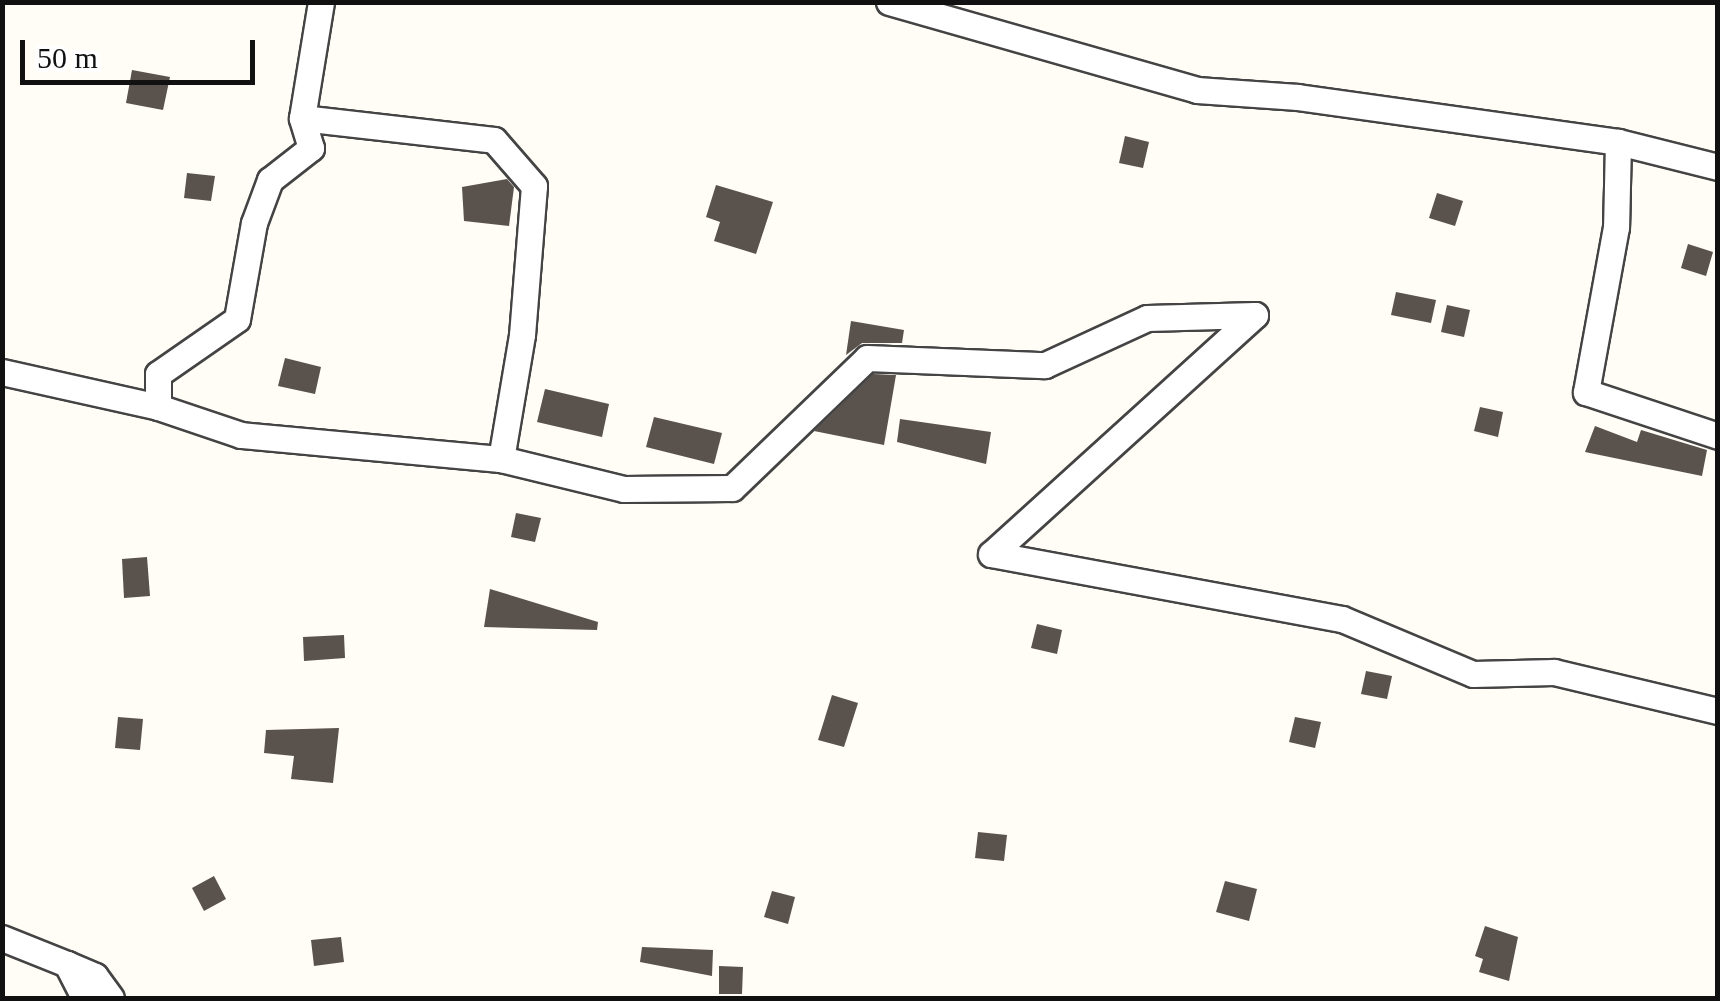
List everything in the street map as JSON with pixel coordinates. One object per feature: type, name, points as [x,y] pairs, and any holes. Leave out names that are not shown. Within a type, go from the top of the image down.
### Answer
[{"type":"street","points":[[158,407],[158,374],[237,320],[254,223],[270,180],[311,148],[302,118],[320,2]]},
{"type":"street","points":[[889,2],[1197,90],[1298,96],[1618,142],[1718,167]]},
{"type":"street","points":[[302,118],[494,140],[534,186],[522,335],[501,459]]},
{"type":"street","points":[[1618,142],[1616,227],[1586,392],[1718,436]]},
{"type":"street","points":[[2,372],[158,407],[241,435],[501,459],[624,489],[732,488],[867,358],[1045,364],[1147,318],[1255,315],[990,554],[1342,619],[1473,674],[1554,672],[1718,711]]},
{"type":"street","points":[[2,938],[95,976],[111,998]]},
{"type":"street","points":[[67,964],[84,998]]},
{"type":"building","points":[[132,70],[170,77],[163,110],[126,103]]},
{"type":"building","points":[[1125,136],[1149,142],[1143,168],[1119,163]]},
{"type":"building","points":[[187,173],[215,176],[211,201],[184,198]]},
{"type":"building","points":[[507,179],[514,187],[509,226],[464,221],[462,187]]},
{"type":"building","points":[[716,185],[773,202],[756,254],[714,241],[720,222],[706,217]]},
{"type":"building","points":[[1437,193],[1463,201],[1455,226],[1429,218]]},
{"type":"building","points":[[1688,244],[1713,252],[1706,276],[1681,268]]},
{"type":"building","points":[[1396,292],[1436,300],[1431,323],[1391,315]]},
{"type":"building","points":[[1447,305],[1470,310],[1464,337],[1441,332]]},
{"type":"building","points":[[851,321],[904,330],[902,343],[862,343],[846,355]]},
{"type":"building","points":[[285,358],[321,367],[315,394],[278,386]]},
{"type":"building","points":[[873,374],[896,375],[884,445],[814,431]]},
{"type":"building","points":[[545,389],[609,404],[602,437],[537,422]]},
{"type":"building","points":[[1480,407],[1503,412],[1498,437],[1474,431]]},
{"type":"building","points":[[654,417],[722,433],[714,464],[646,447]]},
{"type":"building","points":[[900,419],[991,432],[986,464],[897,442]]},
{"type":"building","points":[[1595,426],[1637,442],[1641,430],[1707,450],[1702,476],[1585,452]]},
{"type":"building","points":[[516,513],[541,518],[535,542],[511,537]]},
{"type":"building","points":[[147,557],[150,596],[124,598],[122,559]]},
{"type":"building","points":[[490,589],[598,622],[597,630],[484,627]]},
{"type":"building","points":[[1037,624],[1062,630],[1057,654],[1031,648]]},
{"type":"building","points":[[344,635],[345,658],[304,661],[303,637]]},
{"type":"building","points":[[1366,671],[1392,676],[1387,699],[1361,694]]},
{"type":"building","points":[[832,695],[858,703],[844,747],[818,740]]},
{"type":"building","points":[[118,717],[143,719],[140,750],[115,748]]},
{"type":"building","points":[[1295,717],[1321,722],[1315,748],[1289,742]]},
{"type":"building","points":[[339,728],[333,783],[291,779],[294,756],[264,753],[266,730]]},
{"type":"building","points":[[978,832],[1007,835],[1004,861],[975,858]]},
{"type":"building","points":[[214,876],[226,899],[204,911],[192,888]]},
{"type":"building","points":[[1225,881],[1257,889],[1249,921],[1216,912]]},
{"type":"building","points":[[772,891],[795,897],[788,924],[764,917]]},
{"type":"building","points":[[1485,926],[1518,937],[1509,981],[1479,972],[1483,959],[1475,956]]},
{"type":"building","points":[[341,937],[344,962],[314,966],[311,940]]},
{"type":"building","points":[[642,947],[713,950],[712,976],[640,962]]},
{"type":"building","points":[[719,966],[743,967],[742,994],[719,994]]}]
